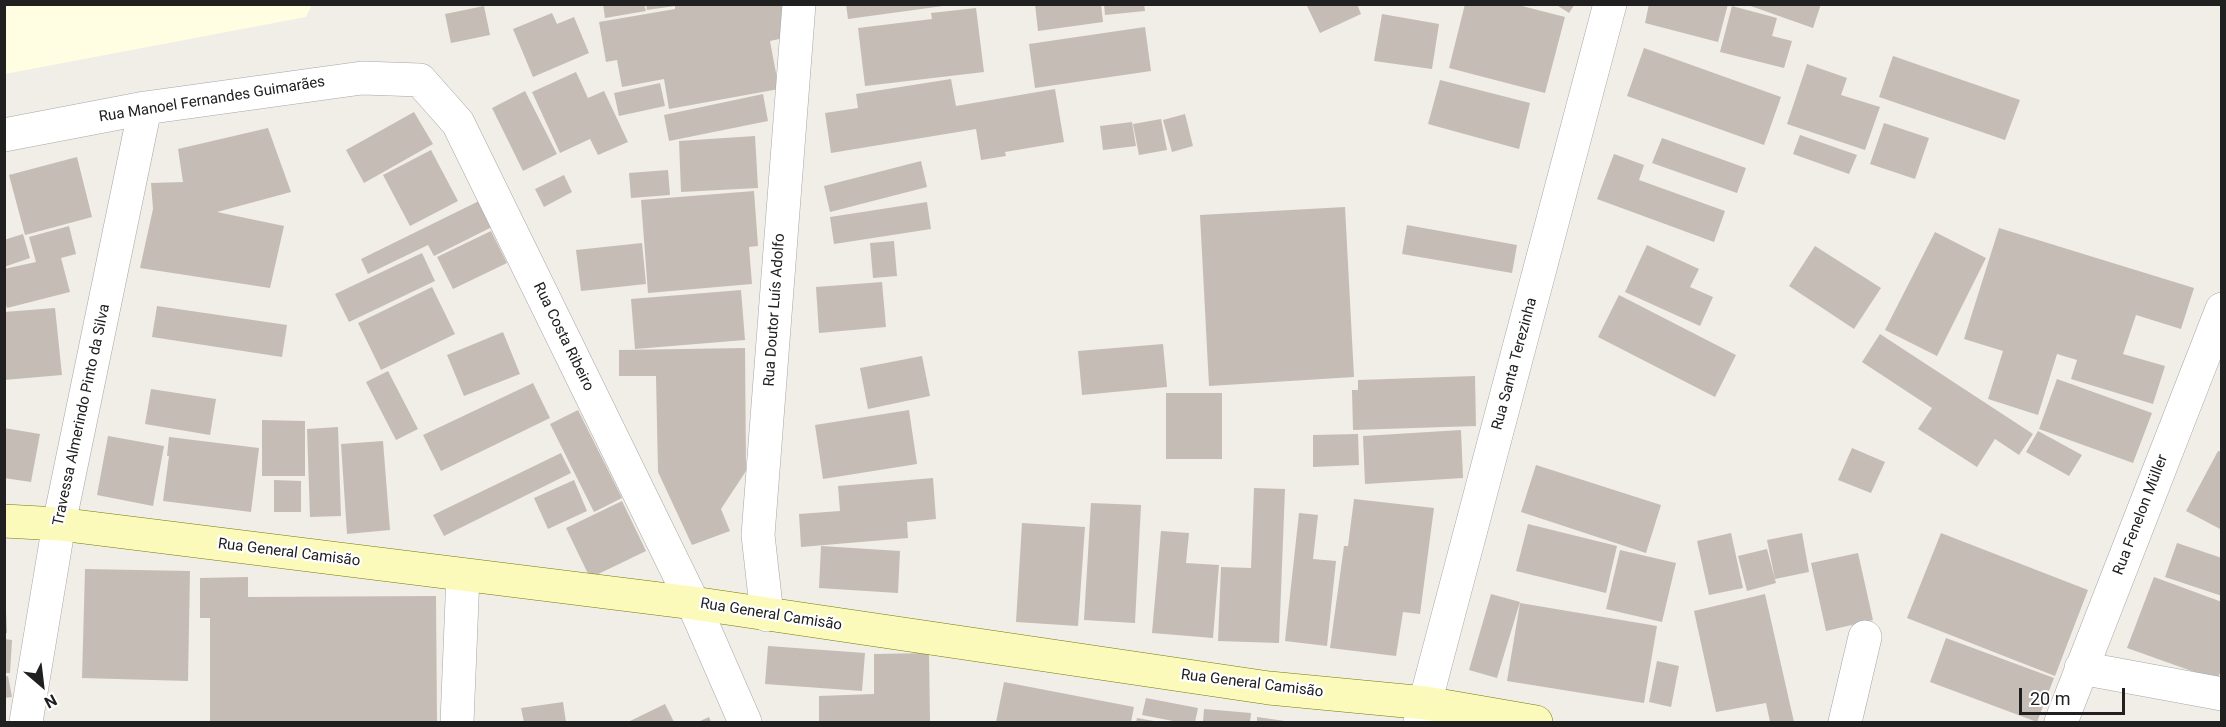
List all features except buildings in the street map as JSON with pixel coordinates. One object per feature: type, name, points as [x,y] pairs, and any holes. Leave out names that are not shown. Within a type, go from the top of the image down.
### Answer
[{"type":"street","name":"Rua Doutor Luís Adolfo","points":[[767,615],[758,536],[799,4]]},
{"type":"street","name":"Rua Santa Terezinha","points":[[1423,713],[1610,4]]},
{"type":"street","name":"Rua Manoel Fernandes Guimarães","points":[[4,135],[145,108],[362,78],[420,80]]},
{"type":"street","name":"Rua Costa Ribeiro","points":[[420,80],[458,123],[693,603],[745,723]]},
{"type":"street","name":"Travessa Almerindo Pinto da Silva","points":[[26,723],[59,524],[145,108]]},
{"type":"street","name":"Rua Fenelon Müller","points":[[2061,723],[2222,309]]},
{"type":"street","name":"Rua General Camisão","points":[[4,520],[59,524],[693,603],[1423,713],[1536,723]]},
{"type":"street","points":[[457,723],[463,575]]},
{"type":"street","points":[[1845,723],[1865,637]]},
{"type":"street","points":[[2081,668],[2222,693]]},
{"type":"shaded area","points":[[5,4],[312,5],[306,17],[5,74]]}]
